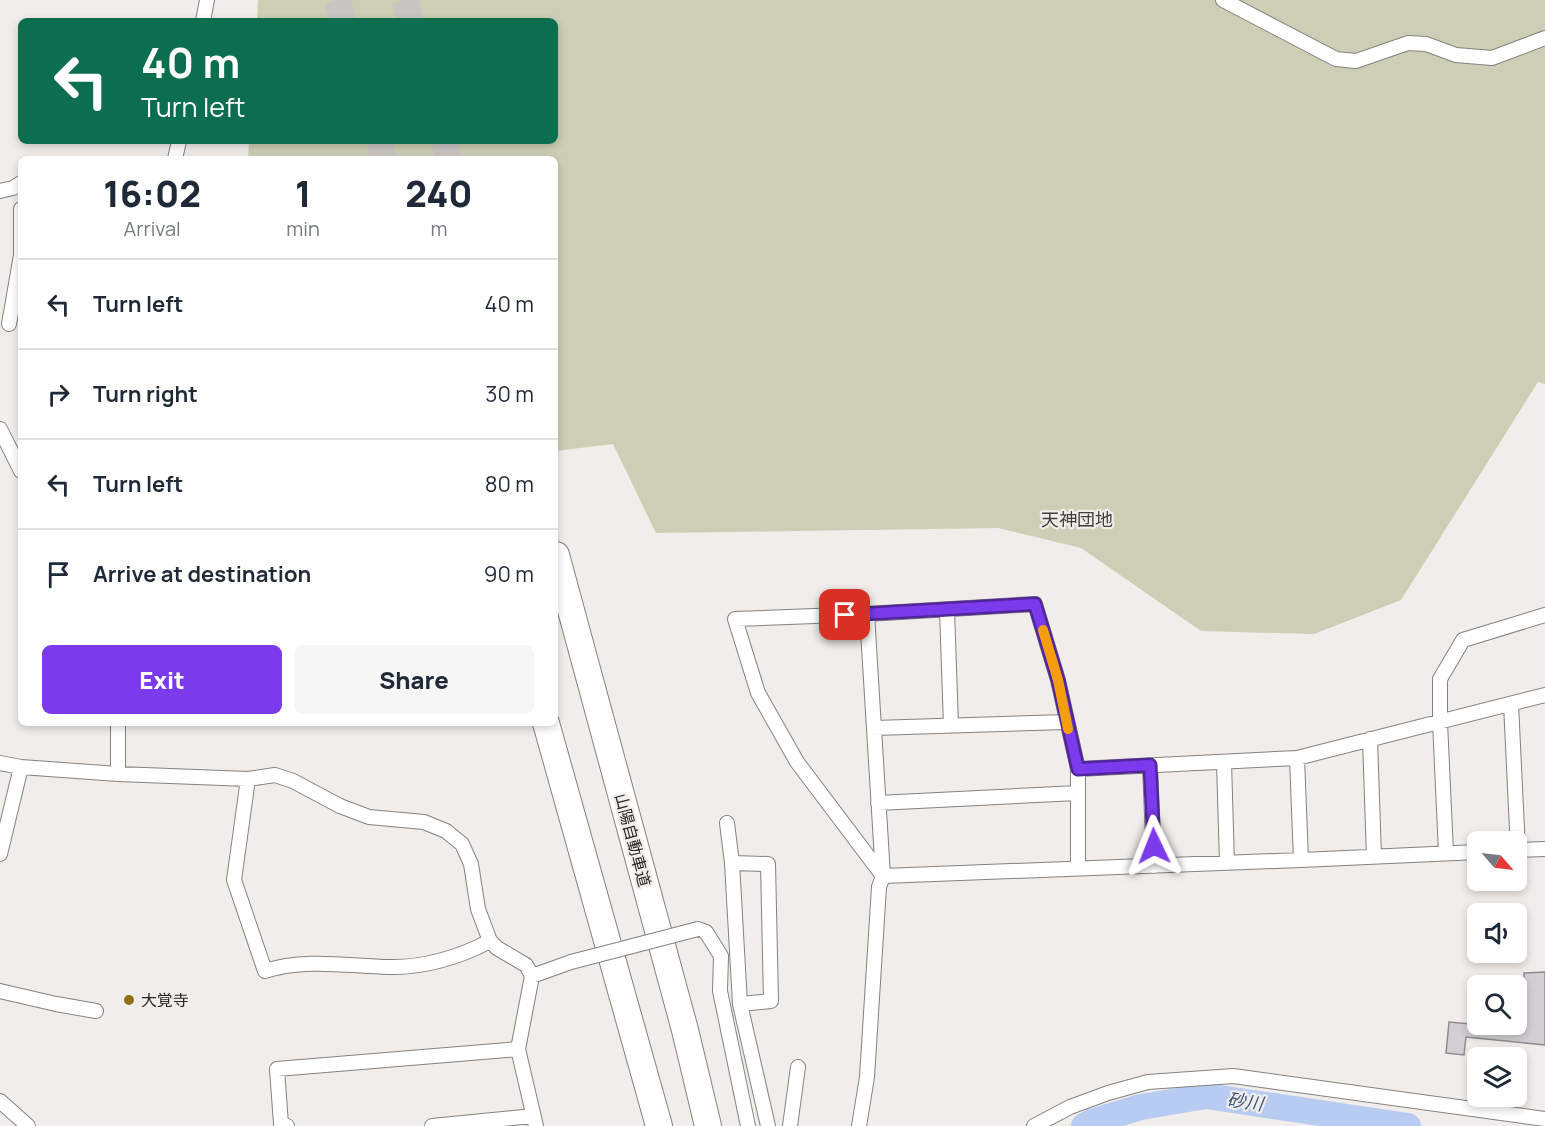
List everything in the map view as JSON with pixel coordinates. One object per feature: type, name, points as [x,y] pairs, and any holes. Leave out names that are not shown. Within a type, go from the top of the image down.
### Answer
[{"type":"highway","name":"山陽自動車道","points":[[558,562],[685,1030],[708,1126]]},
{"type":"highway","points":[[547,726],[659,1126]]},
{"type":"street","points":[[204,18],[207,0]]},
{"type":"street","points":[[1222,0],[1336,59],[1356,61],[1408,43],[1426,44],[1456,55],[1492,58],[1545,38]]},
{"type":"street","points":[[0,191],[18,185]]},
{"type":"street","points":[[10,325],[18,274]]},
{"type":"street","points":[[0,429],[18,465]]},
{"type":"street","points":[[883,876],[797,762],[758,693],[735,619],[1035,604],[1058,680],[1078,769],[1078,868]]},
{"type":"street","points":[[947,610],[951,726]]},
{"type":"street","points":[[859,1126],[867,1077],[879,887],[883,876],[867,614]]},
{"type":"street","points":[[1446,853],[1440,679],[1463,640],[1545,615]]},
{"type":"street","points":[[1078,769],[1297,758],[1545,695]]},
{"type":"street","points":[[1511,704],[1516,831]]},
{"type":"street","points":[[874,728],[1066,722]]},
{"type":"street","points":[[118,726],[118,774]]},
{"type":"street","points":[[1370,739],[1374,857]]},
{"type":"street","points":[[1297,758],[1301,860]]},
{"type":"street","points":[[1224,762],[1227,863]]},
{"type":"street","points":[[0,763],[21,767],[118,774],[248,779],[275,775],[293,781],[340,806],[369,817],[424,822],[447,831],[462,844],[471,864],[478,909],[490,940],[497,948],[526,965],[532,976],[518,1048],[535,1121],[432,1126]]},
{"type":"street","points":[[1150,765],[1154,866]]},
{"type":"street","points":[[0,854],[21,767]]},
{"type":"street","points":[[248,779],[234,880],[266,971],[296,965],[330,963],[408,966],[474,950],[490,940]]},
{"type":"street","points":[[878,803],[1078,794]]},
{"type":"street","points":[[727,824],[732,863],[740,1004],[768,1126]]},
{"type":"street","points":[[1527,850],[1545,849]]},
{"type":"street","points":[[883,876],[1467,852]]},
{"type":"street","points":[[732,863],[768,864],[771,1001],[740,1004]]},
{"type":"street","points":[[532,976],[571,962],[698,929],[706,932],[721,956],[720,991],[748,1126]]},
{"type":"street","points":[[0,991],[96,1011]]},
{"type":"street","points":[[287,1126],[281,1124],[277,1070],[518,1048]]},
{"type":"street","points":[[790,1126],[798,1067]]},
{"type":"street","points":[[1034,1126],[1070,1107],[1148,1082],[1233,1076],[1545,1119]]},
{"type":"street","points":[[0,1101],[28,1126]]},
{"type":"green space","points":[[258,0],[1545,0],[1545,384],[1538,382],[1401,600],[1314,634],[1201,631],[1081,548],[998,528],[656,533],[613,444],[558,451],[558,156],[248,156],[249,144],[558,144],[558,18],[257,18]]},
{"type":"building","points":[[1545,972],[1545,1045],[1466,1037],[1464,1055],[1446,1053],[1449,1022],[1467,1024],[1467,1035],[1527,1035],[1527,975],[1524,973]]},
{"type":"waterway","name":"砂川","points":[[1084,1126],[1141,1107],[1206,1096],[1408,1126]]},
{"type":"tunnel","points":[[337,0],[343,18]]},
{"type":"tunnel","points":[[405,0],[410,18]]},
{"type":"tunnel","points":[[380,144],[383,156]]},
{"type":"tunnel","points":[[445,144],[448,156]]},
{"type":"slow traffic","points":[[1043,630],[1058,680],[1068,729]]},
{"type":"place","name":"大覚寺","points":[[129,1000]]},
{"type":"district","name":"天神団地","points":[[1077,520]]},
{"type":"route","points":[[845,615],[1035,604],[1058,680],[1078,769],[1150,765],[1154,846]]}]
